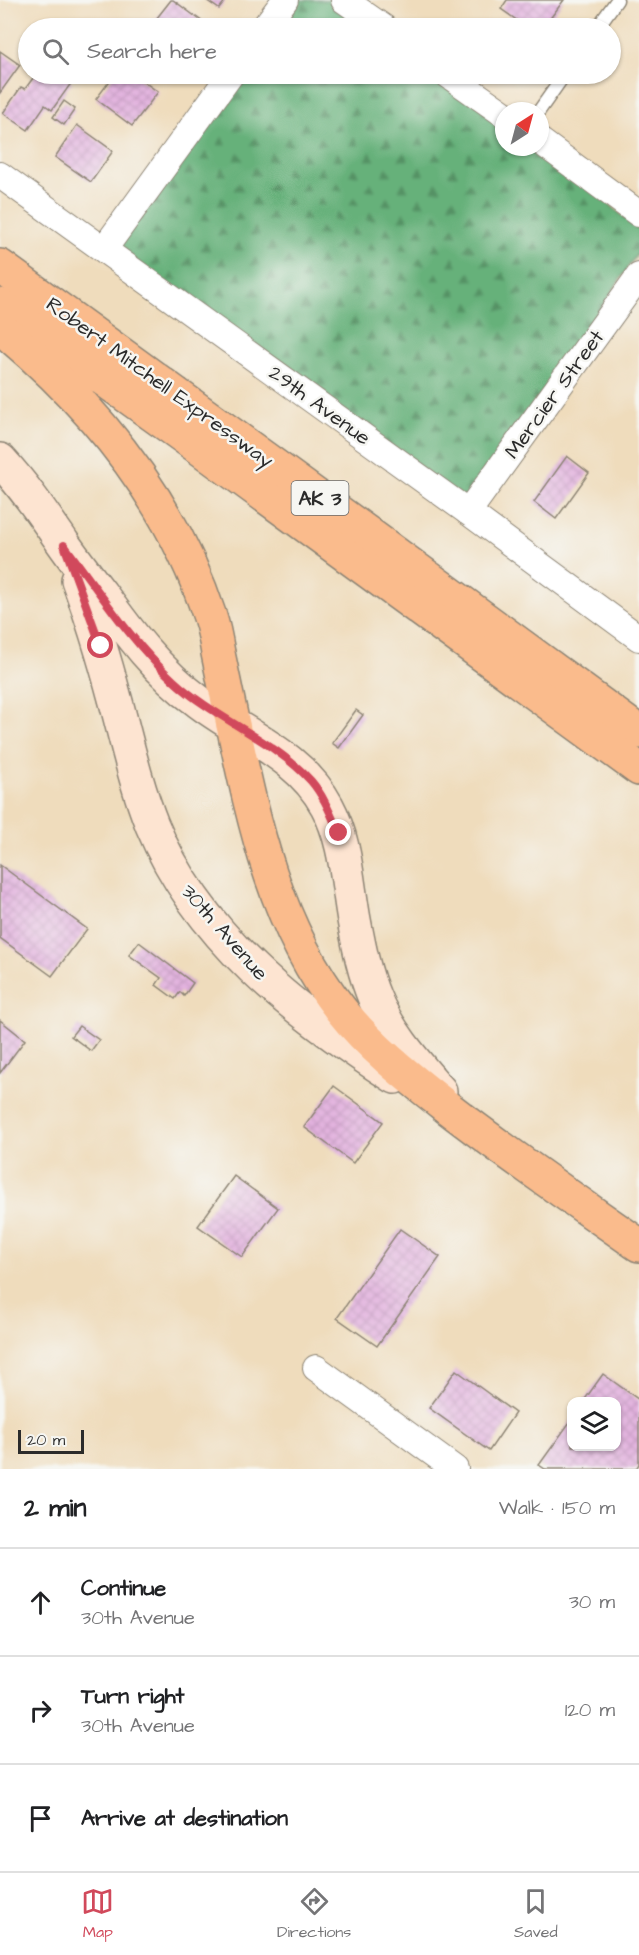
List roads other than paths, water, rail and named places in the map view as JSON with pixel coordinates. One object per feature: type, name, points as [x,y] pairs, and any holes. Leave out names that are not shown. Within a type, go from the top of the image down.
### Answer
[{"type":"main road","name":"Robert Mitchell Expressway","points":[[0,266],[639,732]]},
{"type":"main road","name":"Robert Mitchell Expressway","points":[[0,305],[639,769]]},
{"type":"main road","points":[[0,327],[35,357],[88,410],[123,452],[157,503],[187,559],[211,618],[258,837],[295,935],[317,975],[341,1010],[368,1040],[402,1072],[471,1126]]},
{"type":"main road","name":"30th Avenue","points":[[0,460],[39,507],[64,545],[153,661],[199,702],[292,763],[312,782],[327,806],[339,833],[365,973],[376,1001],[392,1030],[414,1061],[471,1126]]},
{"type":"main road","points":[[369,534],[639,712]]},
{"type":"main road","name":"30th Avenue","points":[[64,545],[101,646],[135,776],[152,825],[190,897],[256,973],[298,1010],[362,1056],[471,1126],[639,1245]]},
{"type":"street","points":[[272,18],[285,0]]},
{"type":"street","points":[[344,0],[370,18]]},
{"type":"street","points":[[104,249],[224,84]]},
{"type":"street","points":[[461,84],[495,108]]},
{"type":"street","points":[[549,148],[639,214]]},
{"type":"street","name":"29th Avenue","points":[[0,175],[639,638]]},
{"type":"street","name":"Mercier Street","points":[[468,512],[639,276]]},
{"type":"street","points":[[316,1368],[424,1461],[454,1469]]},
{"type":"lane","points":[[604,18],[617,0]]},
{"type":"lane","points":[[546,102],[559,84]]}]
